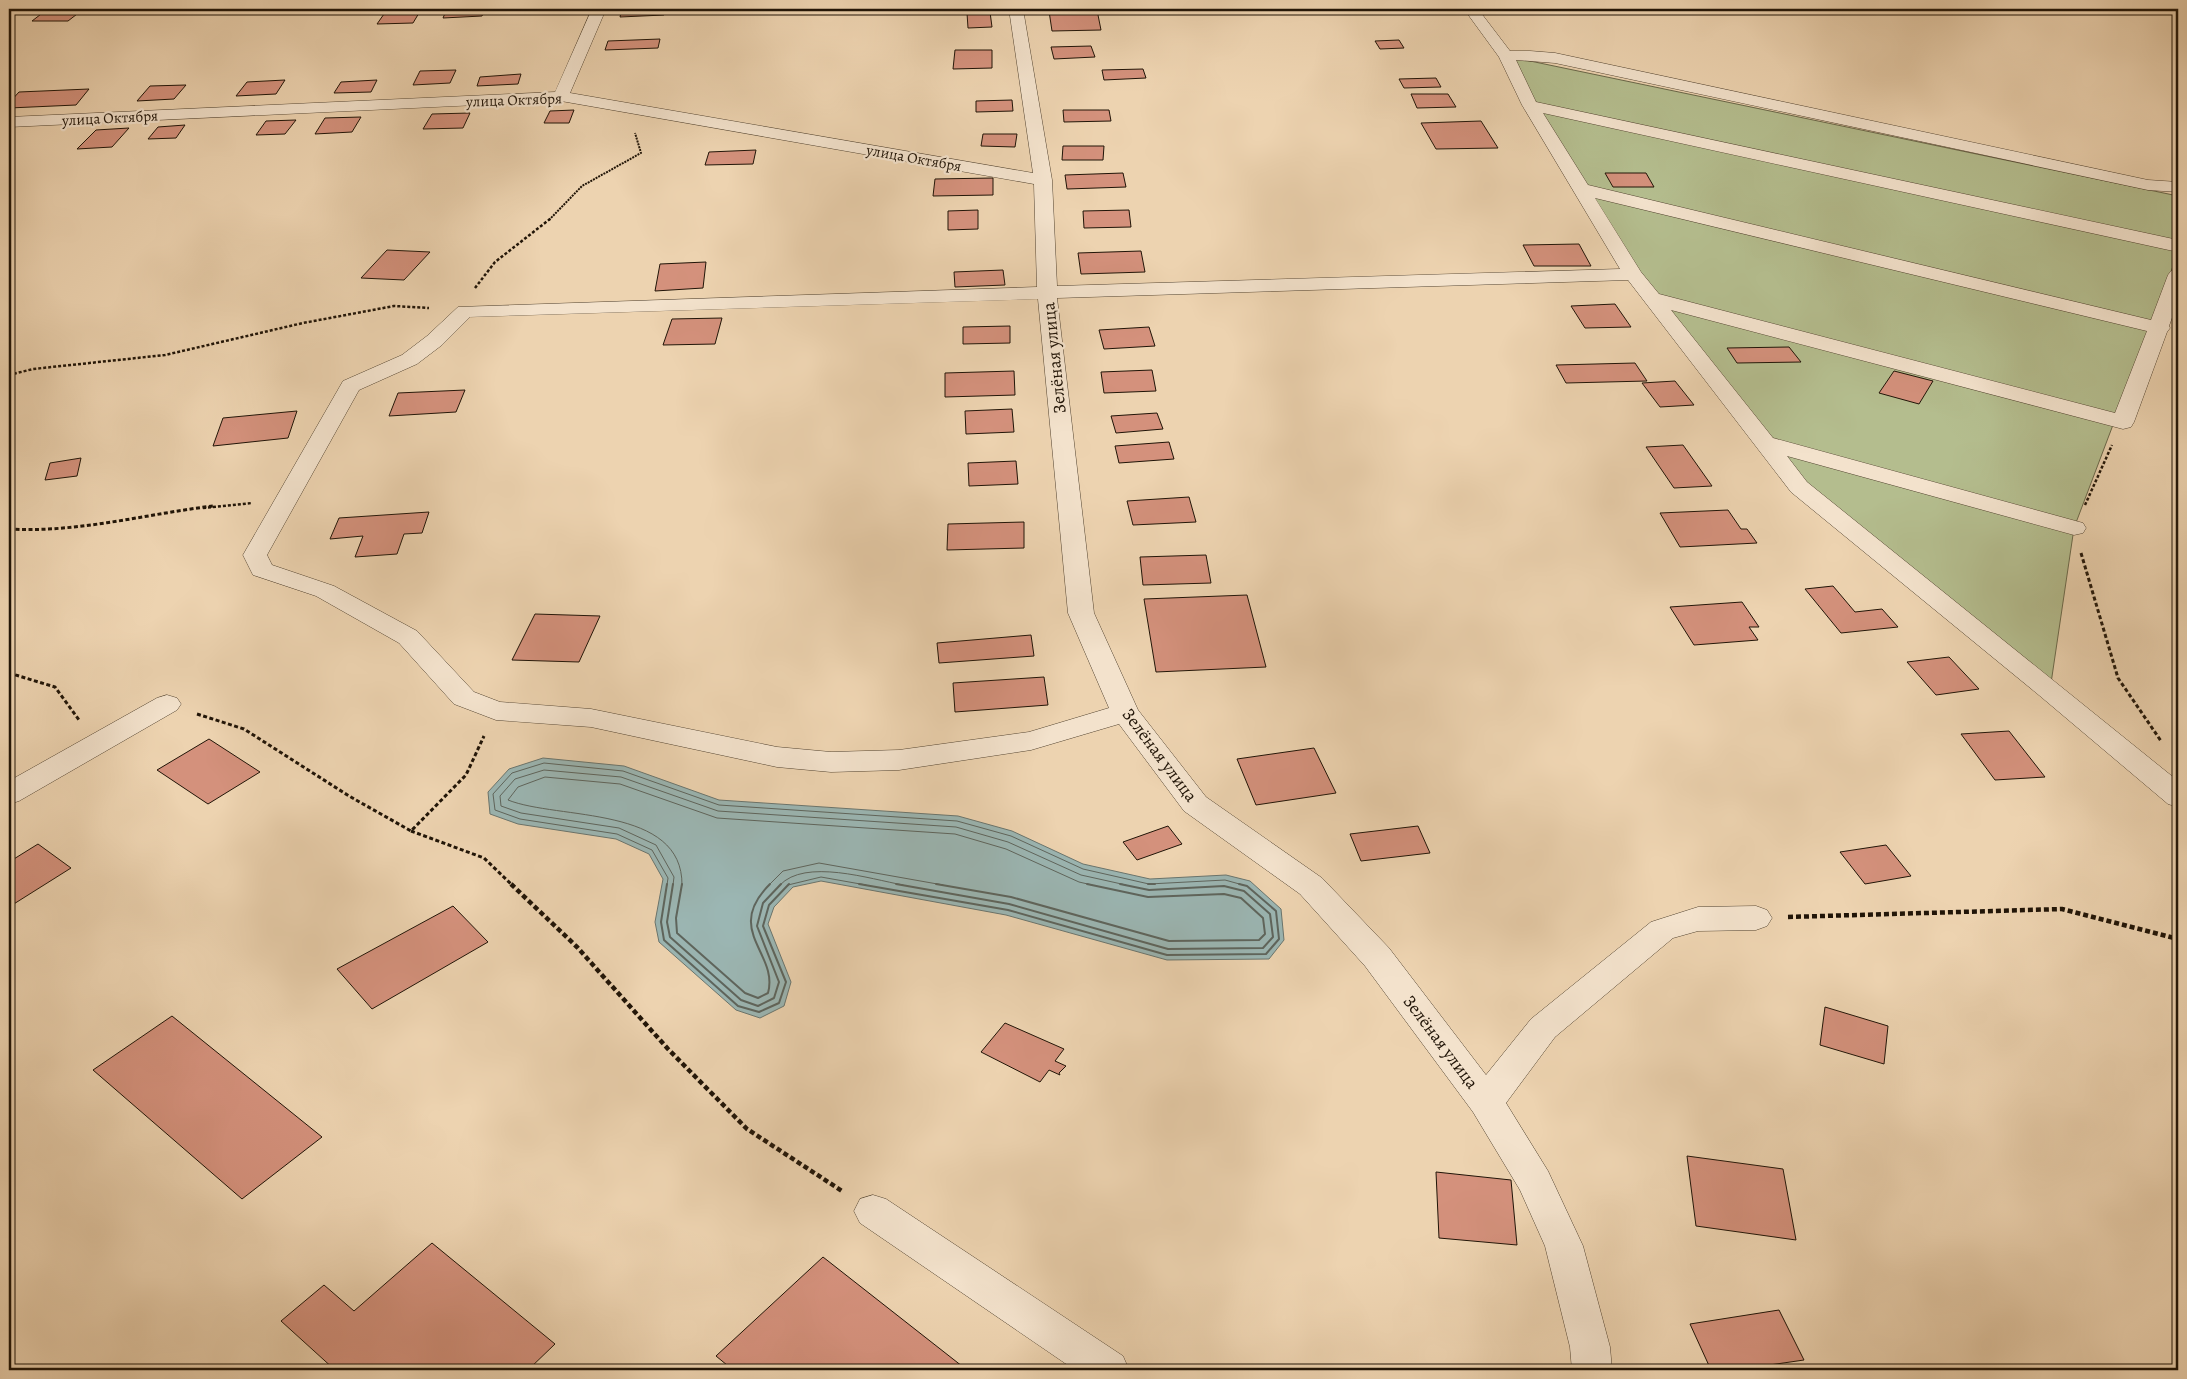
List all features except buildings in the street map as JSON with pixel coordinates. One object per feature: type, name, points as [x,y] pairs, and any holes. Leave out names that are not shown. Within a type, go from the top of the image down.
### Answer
[{"type":"street","points":[[561,96],[599,9]]},
{"type":"street","name":"Зелёная улица","points":[[1016,9],[1043,180],[1047,294],[1081,613],[1125,713],[1195,804],[1311,886],[1377,957],[1486,1102],[1535,1182],[1564,1246],[1590,1347],[1592,1370]]},
{"type":"street","points":[[1471,9],[1506,56],[1530,105],[1633,274],[1799,487],[2050,690],[2178,798]]},
{"type":"street","points":[[1506,56],[1555,58],[2148,185],[2178,187]]},
{"type":"street","name":"улица Октября","points":[[9,122],[561,96],[1043,180]]},
{"type":"street","points":[[1530,105],[2178,246]]},
{"type":"street","points":[[1581,189],[2160,328]]},
{"type":"street","points":[[1125,713],[1031,741],[899,760],[831,762],[777,757],[591,718],[496,711],[464,698],[408,637],[324,592],[262,570],[255,555],[350,386],[367,377],[399,366],[422,351],[465,311],[1633,274]]},
{"type":"street","points":[[1650,298],[2123,422],[2160,328],[2178,275]]},
{"type":"street","points":[[1764,443],[2074,528]]},
{"type":"street","points":[[9,794],[167,704]]},
{"type":"street","points":[[1486,1102],[1543,1028],[1662,930],[1698,919],[1756,918]]},
{"type":"street","points":[[873,1211],[1109,1370]]},
{"type":"path","points":[[9,375],[33,369],[165,355],[303,323],[394,306],[465,311],[473,290],[495,262],[542,227],[582,186],[641,153],[632,125]]},
{"type":"path","points":[[2123,422],[2074,528],[2118,678],[2162,742]]},
{"type":"path","points":[[9,529],[39,530],[102,523],[217,505],[285,501]]},
{"type":"path","points":[[9,672],[55,687],[96,744]]},
{"type":"path","points":[[167,704],[244,729],[349,796],[411,831],[484,858],[577,947],[668,1050],[746,1129],[873,1211]]},
{"type":"path","points":[[411,831],[466,775],[496,711]]},
{"type":"path","points":[[1756,918],[2062,909],[2178,939]]},
{"type":"green space","points":[[1506,56],[2178,196],[2178,253],[2074,528],[2050,690],[1799,487],[1650,298]]},
{"type":"water","points":[[543,758],[624,766],[719,800],[958,816],[1012,831],[1083,864],[1150,879],[1226,875],[1250,881],[1281,909],[1284,940],[1269,959],[1167,960],[1006,915],[821,881],[793,887],[774,907],[768,924],[791,982],[784,1006],[760,1018],[736,1010],[659,942],[655,922],[663,879],[649,854],[616,839],[518,824],[490,814],[488,792],[509,769]]}]
